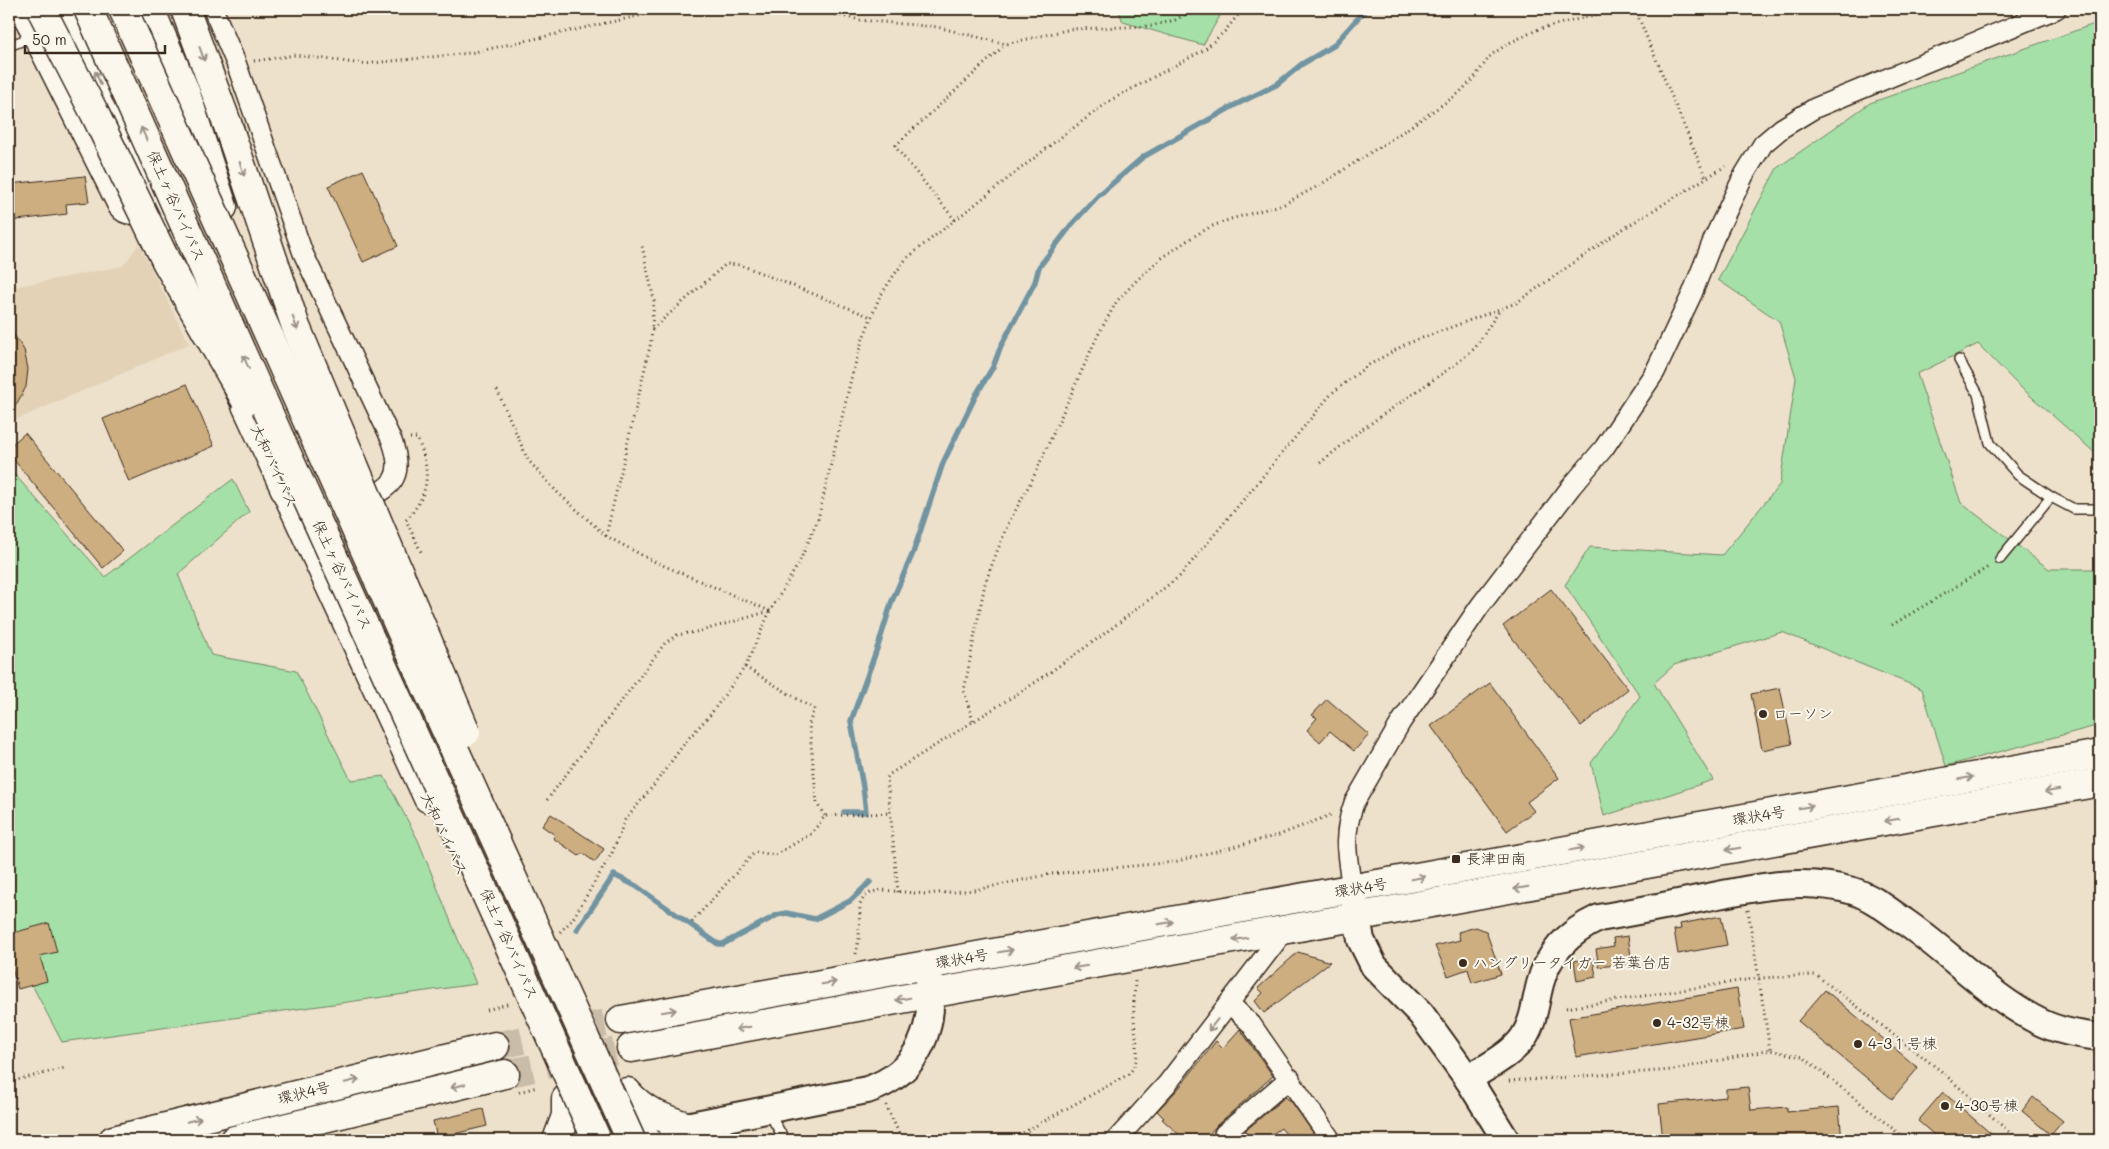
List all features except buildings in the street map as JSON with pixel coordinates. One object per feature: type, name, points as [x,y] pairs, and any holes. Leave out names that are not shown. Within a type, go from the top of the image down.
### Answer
[{"type":"main road","points":[[41,9],[95,114],[166,261],[325,539]]},
{"type":"main road","name":"大和バイパス","points":[[68,9],[154,207],[585,1140]]},
{"type":"main road","name":"保土ヶ谷バイパス","points":[[88,9],[597,1140]]},
{"type":"main road","name":"保土ヶ谷バイパス","points":[[123,9],[406,642],[632,1140]]},
{"type":"main road","points":[[135,9],[356,505],[646,1140]]},
{"type":"main road","points":[[150,9],[185,91],[223,207]]},
{"type":"main road","points":[[185,9],[228,123],[296,327],[417,611],[632,1140]]},
{"type":"main road","name":"環状4号","points":[[621,1020],[2100,754]]},
{"type":"main road","name":"環状4号","points":[[631,1048],[2100,782]]},
{"type":"main road","name":"環状4号","points":[[113,1140],[495,1046]]},
{"type":"main road","name":"環状4号","points":[[234,1140],[505,1074]]},
{"type":"main road","points":[[621,1085],[636,1103],[679,1133]]},
{"type":"main road","points":[[557,1140],[566,1116],[566,1099]]},
{"type":"street","points":[[19,9],[118,207],[126,215],[132,216],[154,207]]},
{"type":"street","points":[[214,9],[236,63],[303,253],[392,441],[398,458],[396,476],[386,490],[356,505]]},
{"type":"street","points":[[1506,1140],[1468,1079],[1420,1014],[1374,966],[1362,940],[1352,890],[1346,845],[1349,817],[1354,803],[1401,722],[1480,606],[1571,486],[1604,448],[1655,372],[1692,294],[1718,230],[1744,175],[1763,144],[1782,128],[1814,108],[2056,9]]},
{"type":"street","points":[[1468,1079],[1510,1052],[1523,1038],[1533,1018],[1540,982],[1550,959],[1564,941],[1581,926],[1599,918],[1745,890],[1800,883],[1826,885],[1854,892],[1882,905],[1920,932],[2019,1010],[2042,1023],[2071,1032],[2100,1037]]},
{"type":"street","points":[[1116,1140],[1167,1084],[1285,930]]},
{"type":"street","points":[[679,1133],[767,1110],[878,1087],[895,1078],[915,1056],[926,1026],[932,994],[927,965]]},
{"type":"street","points":[[1229,1003],[1251,1024],[1331,1140]]},
{"type":"street","points":[[1230,1140],[1224,1134],[1290,1078]]},
{"type":"lane","points":[[9,46],[34,36]]},
{"type":"lane","points":[[1959,360],[1978,394],[1990,443],[2018,475],[2051,497],[2074,509],[2100,509]]},
{"type":"lane","points":[[2000,559],[2051,497]]},
{"type":"lane","points":[[767,1110],[785,1140]]},
{"type":"path","points":[[236,63],[295,55],[363,64],[470,53],[670,9]]},
{"type":"path","points":[[811,9],[860,20],[937,27],[1006,44],[1070,29],[1150,26],[1175,20],[1195,9]]},
{"type":"path","points":[[554,938],[572,920],[612,853],[625,820],[687,740],[710,715],[745,667],[770,611],[798,563],[818,519],[852,375],[872,316],[887,285],[906,259],[1111,100],[1204,50],[1225,31],[1243,9]]},
{"type":"path","points":[[973,721],[964,691],[981,603],[994,559],[1008,524],[1033,478],[1098,335],[1117,301],[1159,260],[1191,238],[1210,227],[1231,219],[1284,204],[1320,185],[1398,135],[1458,94],[1474,78],[1491,55],[1508,43],[1539,29],[1618,9]]},
{"type":"path","points":[[1635,9],[1706,178]]},
{"type":"path","points":[[955,220],[896,145],[1006,44]]},
{"type":"path","points":[[898,892],[887,778],[890,774],[1036,682],[1100,637],[1180,576],[1332,393],[1367,366],[1406,344],[1499,311],[1516,303],[1618,232],[1730,164]]},
{"type":"path","points":[[606,536],[652,329],[654,300],[642,246]]},
{"type":"path","points":[[652,329],[726,264],[741,265],[872,316]]},
{"type":"path","points":[[1320,463],[1361,430],[1456,364],[1475,348],[1499,311]]},
{"type":"path","points":[[497,390],[528,460],[557,492],[606,536],[653,561],[770,611]]},
{"type":"path","points":[[392,441],[401,438],[417,438],[426,458],[424,493],[406,520],[422,554]]},
{"type":"path","points":[[1892,624],[1975,577],[2000,559]]},
{"type":"path","points":[[547,800],[666,643],[677,635],[701,631],[770,611]]},
{"type":"path","points":[[745,667],[814,709],[809,724],[817,804],[825,816]]},
{"type":"path","points":[[850,979],[859,938],[860,905],[864,897],[872,892],[882,890],[926,894],[975,890],[1051,874],[1174,862],[1279,835],[1337,812],[1349,817]]},
{"type":"path","points":[[692,922],[755,852],[776,855],[811,834],[825,816],[890,813]]},
{"type":"path","points":[[1745,890],[1770,1050]]},
{"type":"path","points":[[1010,1140],[1129,1074],[1135,1068],[1138,1055],[1134,1017],[1136,974],[1132,958]]},
{"type":"path","points":[[1566,1008],[1759,978],[1816,975],[1941,1071],[2018,1140]]},
{"type":"path","points":[[487,1010],[520,1000]]},
{"type":"path","points":[[1506,1081],[1673,1070],[1770,1050],[1803,1057],[1907,1140]]},
{"type":"path","points":[[9,1082],[65,1068]]},
{"type":"path","points":[[878,1087],[902,1140]]},
{"type":"shaded area","points":[[139,244],[189,344],[9,423],[9,288],[123,266]]},
{"type":"green space","points":[[1118,9],[1224,9],[1203,45],[1123,22]]},
{"type":"green space","points":[[2100,22],[2100,455],[2095,453],[2017,384],[1978,344],[1917,374],[1961,503],[2049,569],[2100,569],[2100,725],[1946,766],[1922,689],[1782,632],[1674,665],[1654,683],[1713,780],[1604,816],[1591,763],[1640,696],[1565,585],[1590,547],[1722,555],[1780,484],[1796,378],[1779,321],[1718,280],[1777,168],[1870,103]]},
{"type":"green space","points":[[9,468],[105,577],[233,479],[249,512],[178,574],[211,655],[296,671],[351,780],[384,776],[418,840],[476,984],[62,1042],[9,941]]},
{"type":"waterway","points":[[844,812],[866,812],[851,721],[892,601],[913,553],[943,463],[1035,282],[1039,267],[1073,223],[1098,196],[1143,157],[1235,105],[1276,85],[1302,64],[1333,46],[1366,9]]},
{"type":"waterway","points":[[577,930],[614,875],[636,886],[718,944],[723,944],[777,915],[786,913],[815,919],[850,901],[870,882]]},
{"type":"tunnel","points":[[495,1046],[621,1020]]},
{"type":"tunnel","points":[[505,1074],[631,1048]]},
{"type":"place","name":"ローソン","points":[[1763,714]]},
{"type":"place","name":"長津田南","points":[[1456,859]]},
{"type":"place","name":"ハングリータイガー 若葉台店","points":[[1463,963]]},
{"type":"place","name":"4-32号棟","points":[[1657,1023]]},
{"type":"place","name":"4-3１号棟","points":[[1858,1044]]},
{"type":"place","name":"4-30号棟","points":[[1945,1106]]}]
